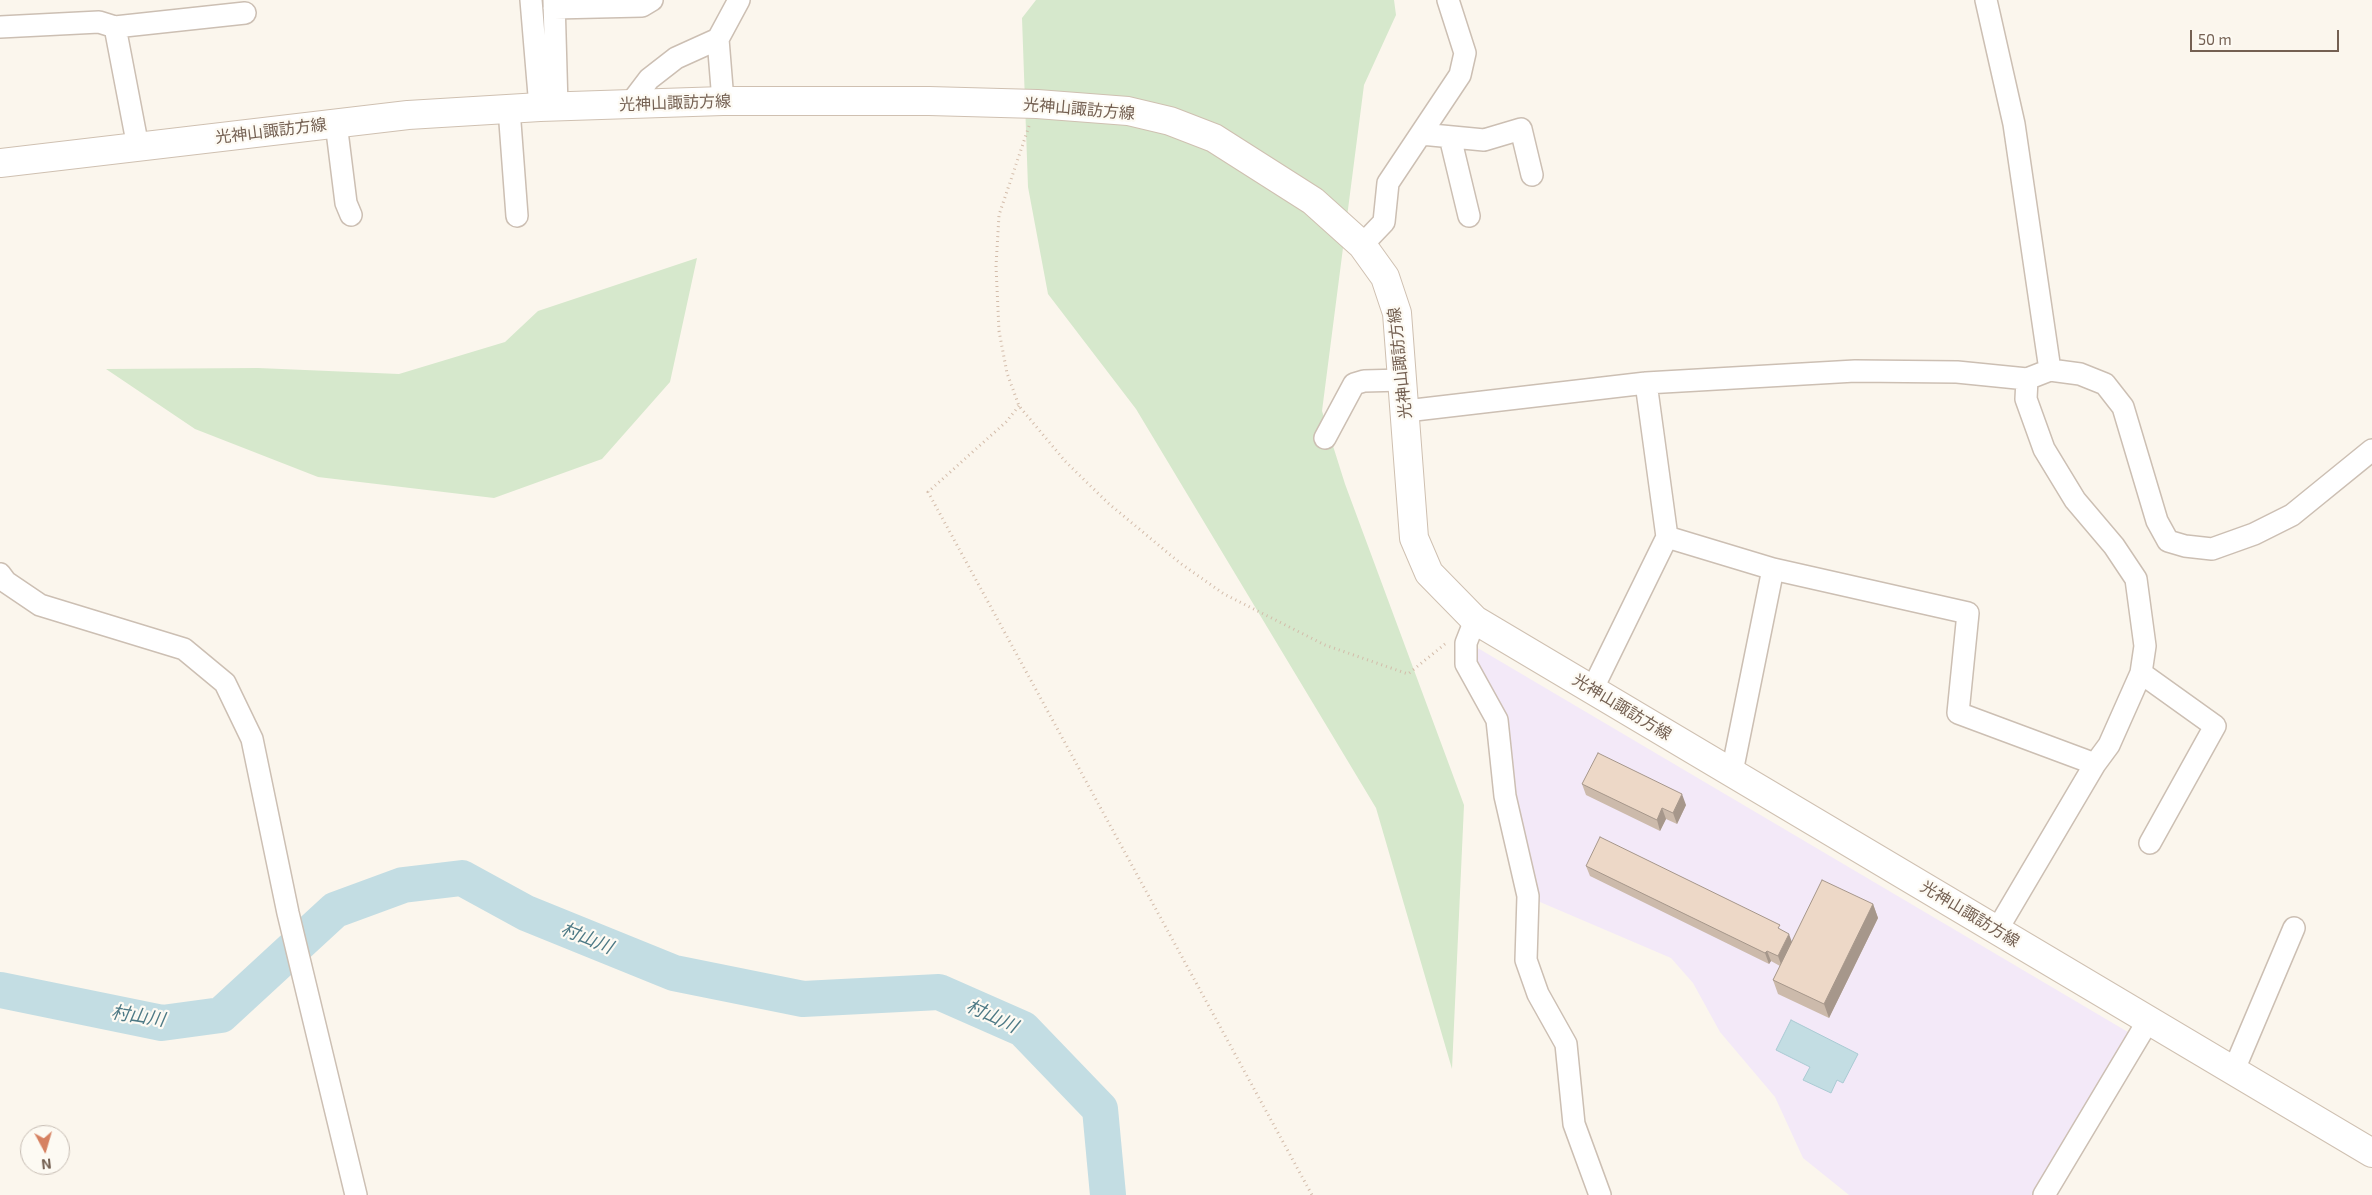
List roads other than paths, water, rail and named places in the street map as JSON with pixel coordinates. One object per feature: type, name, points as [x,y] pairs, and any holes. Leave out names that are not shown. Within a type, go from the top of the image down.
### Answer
[{"type":"main road","name":"光神山諏訪方線","points":[[0,163],[408,115],[549,106],[723,101],[929,101],[1037,104],[1128,111],[1170,121],[1214,138],[1313,201],[1362,245],[1386,277],[1398,313],[1414,538],[1429,573],[1475,620],[2372,1153]]},
{"type":"street","points":[[531,0],[549,106]]},
{"type":"street","points":[[549,106],[554,4],[642,6],[652,0]]},
{"type":"street","points":[[723,101],[718,38],[739,0]]},
{"type":"street","points":[[1362,245],[1384,222],[1388,183],[1460,75],[1465,53],[1448,0]]},
{"type":"street","points":[[1986,0],[2014,124],[2050,370]]},
{"type":"street","points":[[0,28],[99,22],[115,27],[245,13]]},
{"type":"street","points":[[115,27],[138,147]]},
{"type":"street","points":[[630,104],[649,79],[676,58],[718,38]]},
{"type":"street","points":[[509,109],[517,216]]},
{"type":"street","points":[[336,123],[346,203],[351,216]]},
{"type":"street","points":[[1421,134],[1484,140],[1520,129],[1532,175]]},
{"type":"street","points":[[1450,137],[1469,216]]},
{"type":"street","points":[[1406,411],[1646,383],[1855,371],[1957,372],[2027,379],[2050,370],[2080,374],[2105,384],[2123,407],[2157,521],[2168,541],[2184,546],[2212,549],[2254,534],[2292,515],[2372,450]]},
{"type":"street","points":[[1997,930],[2095,764],[2109,746],[2141,673],[2145,646],[2136,580],[2114,546],[2075,500],[2044,449],[2026,399],[2027,379]]},
{"type":"street","points":[[1325,438],[1354,384],[1364,381],[1403,380]]},
{"type":"street","points":[[1592,690],[1667,537],[1646,383]]},
{"type":"street","points":[[1667,537],[1773,569],[1968,613],[1958,713],[2095,764]]},
{"type":"street","points":[[1732,772],[1773,569]]},
{"type":"street","points":[[0,574],[6,582],[40,605],[184,649],[224,682],[252,739],[288,913],[356,1195]]},
{"type":"street","points":[[1475,620],[1466,642],[1466,664],[1497,720],[1505,796],[1528,896],[1526,960],[1538,994],[1566,1044],[1574,1124],[1600,1195]]},
{"type":"street","points":[[2141,673],[2215,726],[2150,843]]},
{"type":"street","points":[[2233,1072],[2294,928]]},
{"type":"street","points":[[2044,1195],[2148,1021]]},
{"type":"water","points":[[1791,1020],[1858,1054],[1843,1083],[1837,1080],[1831,1093],[1803,1080],[1810,1067],[1776,1050]]},
{"type":"waterway","name":"村山川","points":[[0,990],[162,1023],[221,1015],[335,910],[403,885],[462,878],[526,913],[674,973],[803,999],[939,992],[1023,1029],[1100,1109],[1108,1195]]}]
